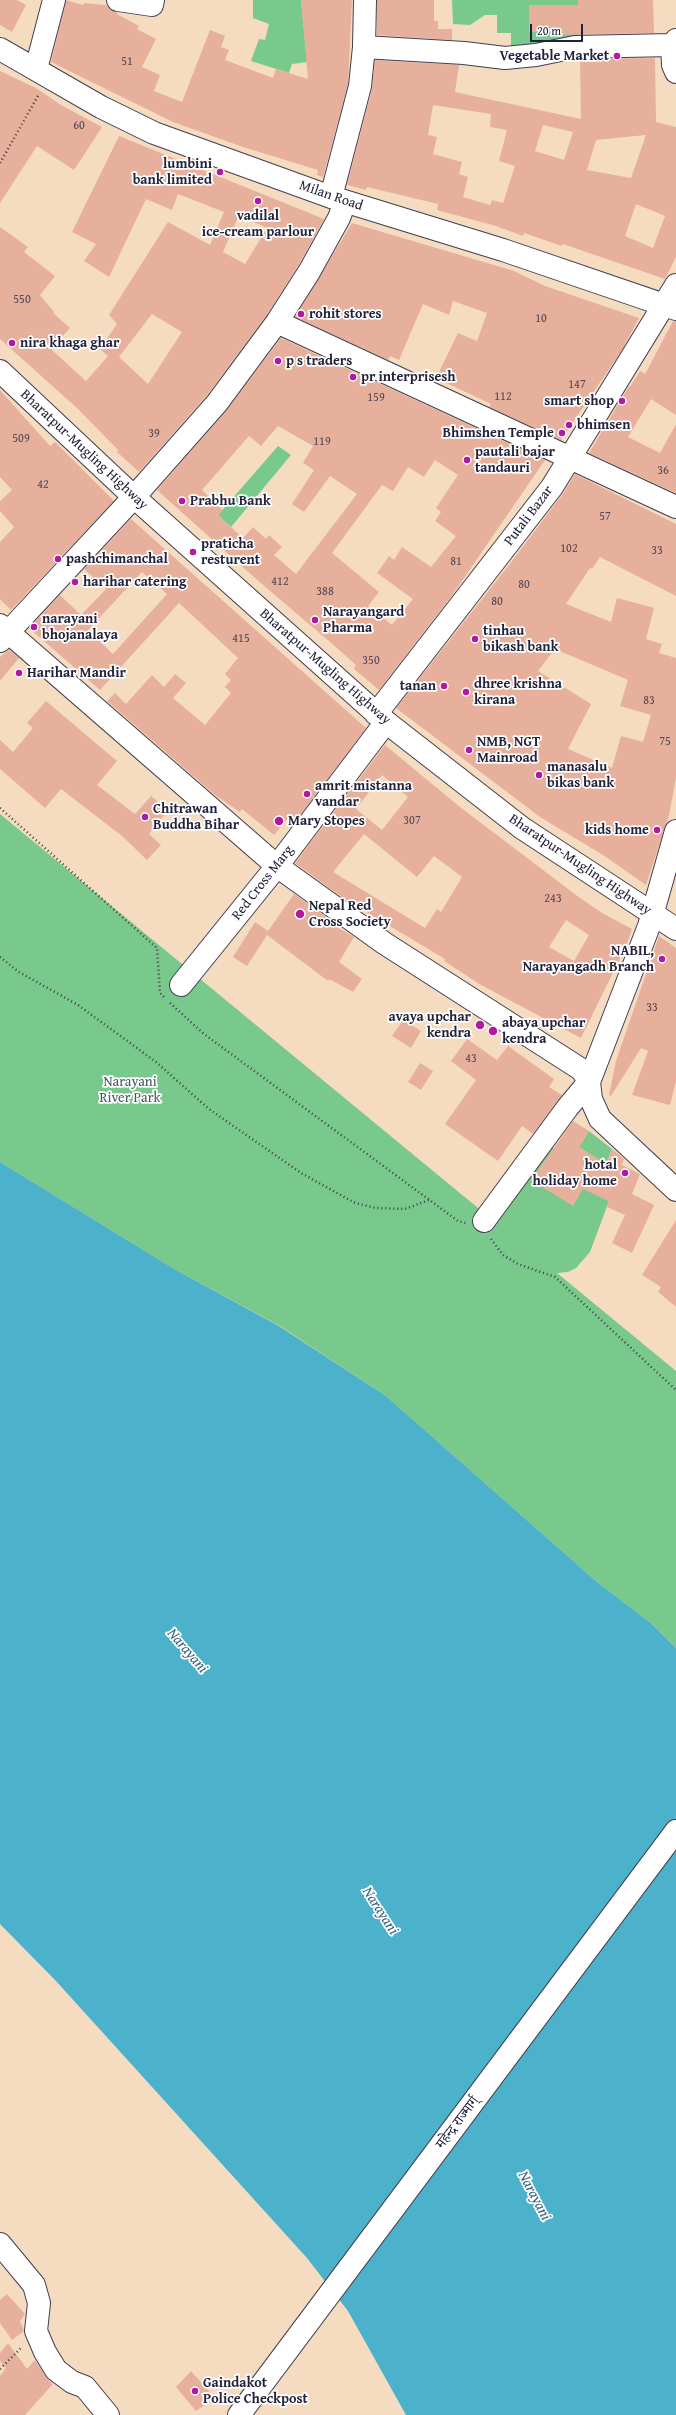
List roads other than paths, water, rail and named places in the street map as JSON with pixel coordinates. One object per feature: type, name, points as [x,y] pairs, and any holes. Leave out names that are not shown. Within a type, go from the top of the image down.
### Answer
[{"type":"main road","points":[[42,72],[54,0]]},
{"type":"main road","points":[[118,0],[152,5],[153,0]]},
{"type":"main road","points":[[365,0],[364,47],[360,86],[338,199],[339,218],[309,272],[277,322],[217,402],[134,497],[3,633],[277,866],[384,943],[582,1070],[589,1082],[591,1099],[600,1119],[676,1190]]},
{"type":"main road","points":[[364,47],[464,53],[505,58],[536,55],[575,47],[674,43],[673,66],[676,72]]},
{"type":"main road","name":"Milan Road","points":[[0,49],[101,107],[154,133],[338,199],[503,250],[670,307]]},
{"type":"main road","name":"Putali Bazar","points":[[381,718],[552,487],[670,307],[676,285]]},
{"type":"main road","points":[[277,322],[676,507]]},
{"type":"main road","name":"Bharatpur-Mugling Highway","points":[[0,371],[134,497],[381,718],[522,828],[676,929]]},
{"type":"main road","name":"Red Cross Marg","points":[[181,985],[277,866],[381,718]]},
{"type":"main road","points":[[484,1221],[589,1082],[653,914],[676,831]]},
{"type":"main road","name":"महेन्द्र राज्मार्ग्","points":[[246,2407],[676,1831]]},
{"type":"main road","points":[[0,2244],[34,2285],[39,2303],[36,2331],[45,2352],[56,2370],[72,2382],[85,2387],[108,2415]]},
{"type":"water","name":"Narayani","points":[[0,1162],[176,1270],[279,1326],[386,1396],[597,1582],[652,1624],[676,1648],[676,2415],[406,2415],[348,2311],[307,2258],[56,1981],[0,1924]]},
{"type":"place","name":"Vegetable Market","points":[[617,56]]},
{"type":"place","name":"lumbini bank limited","points":[[220,172]]},
{"type":"place","name":"vadilal ice-cream parlour","points":[[258,201]]},
{"type":"place","name":"rohit stores","points":[[301,314]]},
{"type":"place","name":"nira khaga ghar","points":[[12,343]]},
{"type":"place","name":"p s traders","points":[[278,361]]},
{"type":"place","name":"pr interprisesh","points":[[353,377]]},
{"type":"place","name":"smart shop","points":[[622,401]]},
{"type":"place","name":"bhimsen","points":[[569,425]]},
{"type":"place","name":"Bhimshen Temple","points":[[562,433]]},
{"type":"place","name":"pautali bajar tandauri","points":[[467,460]]},
{"type":"place","name":"Prabhu Bank","points":[[182,501]]},
{"type":"place","name":"praticha resturent","points":[[193,552]]},
{"type":"place","name":"pashchimanchal","points":[[58,559]]},
{"type":"place","name":"harihar catering","points":[[75,582]]},
{"type":"place","name":"Narayangard Pharma","points":[[315,620]]},
{"type":"place","name":"narayani bhojanalaya","points":[[34,627]]},
{"type":"place","name":"tinhau bikash bank","points":[[475,639]]},
{"type":"place","name":"Harihar Mandir","points":[[19,673]]},
{"type":"place","name":"tanan","points":[[444,686]]},
{"type":"place","name":"dhree krishna kirana","points":[[466,692]]},
{"type":"place","name":"NMB, NGT Mainroad","points":[[469,750]]},
{"type":"place","name":"manasalu bikas bank","points":[[539,775]]},
{"type":"place","name":"amrit mistanna vandar","points":[[307,794]]},
{"type":"place","name":"Chitrawan Buddha Bihar","points":[[145,817]]},
{"type":"place","name":"Mary Stopes","points":[[279,821]]},
{"type":"place","name":"kids home","points":[[657,830]]},
{"type":"place","name":"Nepal Red Cross Society","points":[[300,914]]},
{"type":"place","name":"NABIL, Narayangadh Branch","points":[[662,959]]},
{"type":"place","name":"avaya upchar kendra","points":[[480,1025]]},
{"type":"place","name":"abaya upchar kendra","points":[[493,1031]]},
{"type":"place","name":"hotal holiday home","points":[[625,1173]]},
{"type":"place","name":"Gaindakot Police Checkpost","points":[[195,2391]]},
{"type":"park label","name":"Narayani River Park","points":[[130,1090]]}]
